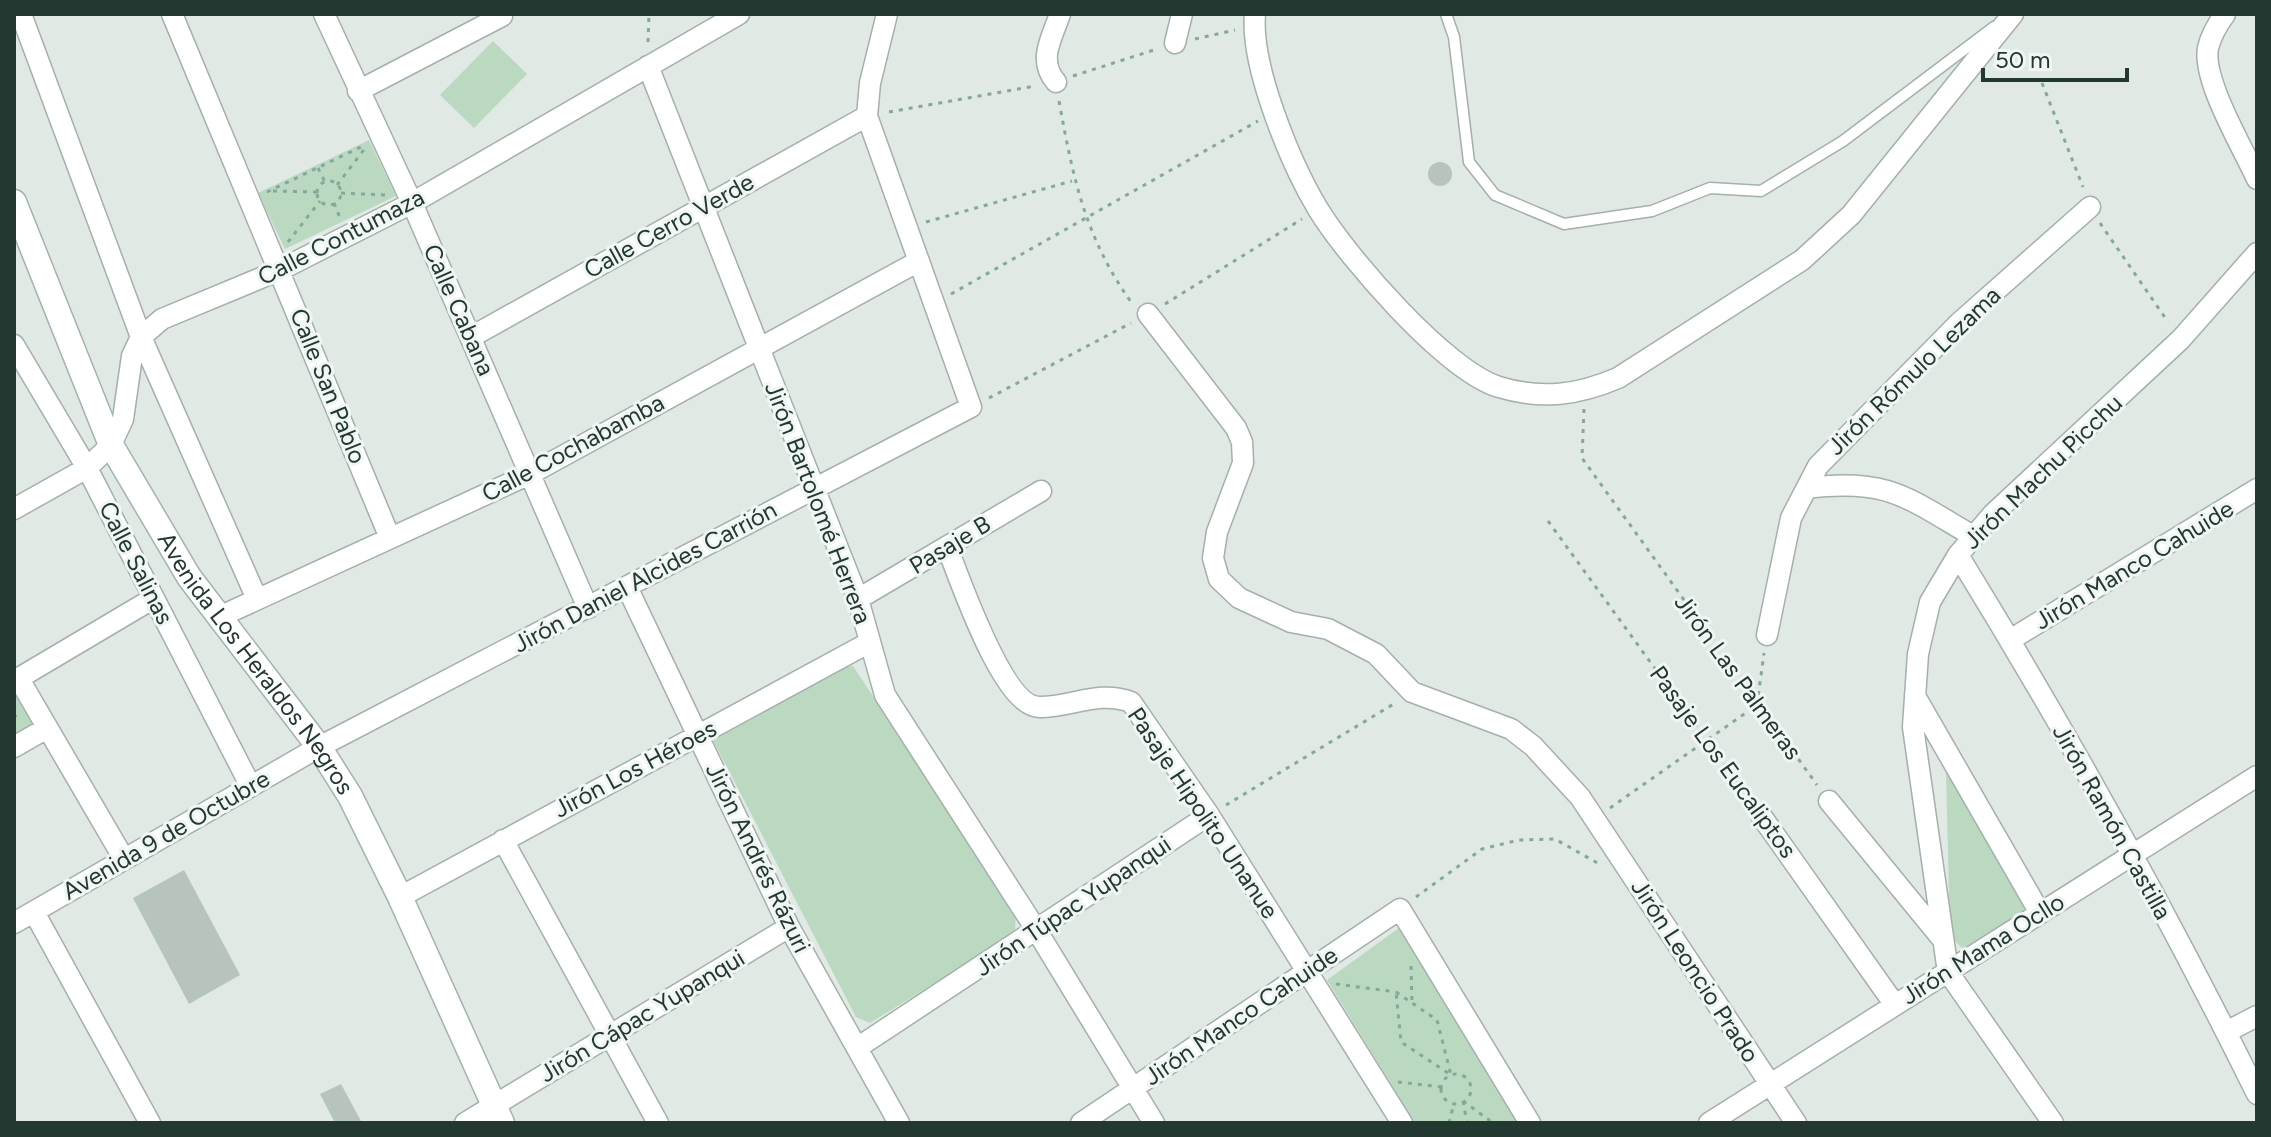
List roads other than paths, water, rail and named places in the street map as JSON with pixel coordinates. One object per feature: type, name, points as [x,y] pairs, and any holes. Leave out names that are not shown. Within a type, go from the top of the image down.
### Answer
[{"type":"street","name":"Avenida Los Heraldos Negros","points":[[21,14],[141,337],[257,599]]},
{"type":"street","name":"Calle San Pablo","points":[[172,14],[390,538]]},
{"type":"street","name":"Calle Cabana","points":[[324,14],[412,203],[588,608]]},
{"type":"street","name":"Calle Contumaza","points":[[141,337],[162,319],[280,270],[412,203],[739,14]]},
{"type":"street","points":[[887,14],[870,83],[867,116],[919,261]]},
{"type":"street","points":[[1056,82],[1047,71],[1046,56],[1060,14]]},
{"type":"street","points":[[1175,43],[1182,14]]},
{"type":"street","points":[[1255,20],[1257,62],[1274,112],[1318,209],[1363,268],[1447,355],[1497,387],[1540,395],[1585,392],[1618,378],[1802,260],[1851,215],[2012,14]]},
{"type":"street","points":[[358,91],[502,16]]},
{"type":"street","points":[[2220,22],[2208,50],[2210,74],[2257,179]]},
{"type":"street","name":"Jirón Bartolomé Herrera","points":[[648,66],[858,599],[885,695],[1037,931],[1154,1123]]},
{"type":"street","name":"Calle Cerro Verde","points":[[471,337],[867,116]]},
{"type":"street","name":"Avenida Los Heraldos Negros","points":[[14,202],[111,445],[159,532],[219,617],[319,747],[350,796],[400,897],[498,1114]]},
{"type":"street","name":"Jirón Rómulo Lezama","points":[[1767,635],[1791,518],[1818,466],[1959,323],[2090,207]]},
{"type":"street","name":"Jirón Machu Picchu","points":[[1948,972],[1913,727],[1918,654],[1930,602],[1973,536],[2181,339],[2257,253]]},
{"type":"street","name":"Calle Cochabamba","points":[[219,617],[530,474],[919,261]]},
{"type":"street","name":"Jirón Daniel Alcides Carrión","points":[[319,747],[971,407],[919,261]]},
{"type":"street","name":"Jirón Leoncio Prado","points":[[1148,314],[1236,428],[1242,442],[1243,463],[1217,532],[1213,558],[1219,579],[1239,598],[1291,622],[1328,629],[1376,654],[1412,692],[1511,729],[1533,746],[1580,797],[1796,1123]]},
{"type":"street","points":[[14,509],[87,468],[111,445],[123,419],[132,356],[141,337]]},
{"type":"street","name":"Calle Salinas","points":[[14,345],[87,468],[250,785]]},
{"type":"street","points":[[1807,488],[1847,483],[1893,490],[1973,536]]},
{"type":"street","name":"Jirón Manco Cahuide","points":[[2010,640],[2257,489]]},
{"type":"street","name":"Pasaje B","points":[[858,599],[1041,491]]},
{"type":"street","name":"Pasaje Hipolito Unanue","points":[[947,547],[983,634],[1015,694],[1024,703],[1037,707],[1114,696],[1131,702],[1209,815],[1402,1123]]},
{"type":"street","name":"Jirón Ramón Castilla","points":[[1958,555],[2010,640],[2131,856],[2257,1094]]},
{"type":"street","name":"Jirón Andrés Rázuri","points":[[627,587],[789,927],[899,1123]]},
{"type":"street","points":[[124,859],[16,680],[154,598]]},
{"type":"street","name":"Jirón Los Héroes","points":[[400,897],[870,642]]},
{"type":"street","points":[[1915,696],[2040,913]]},
{"type":"street","points":[[14,747],[47,728]]},
{"type":"street","name":"Avenida 9 de Octubre","points":[[14,923],[319,747]]},
{"type":"street","name":"Jirón Mama Ocllo","points":[[1709,1123],[2257,776]]},
{"type":"street","points":[[1829,801],[1944,942]]},
{"type":"street","name":"Jirón Túpac Yupanqui","points":[[857,1048],[1209,815]]},
{"type":"street","name":"Pasaje Los Eucaliptos","points":[[1762,817],[1895,1005]]},
{"type":"street","points":[[503,840],[658,1123]]},
{"type":"street","name":"Jirón Manco Cahuide","points":[[1081,1123],[1400,909],[1530,1123]]},
{"type":"street","points":[[34,912],[150,1123]]},
{"type":"street","name":"Jirón Cápac Yupanqui","points":[[465,1123],[498,1114],[610,1035],[789,927]]},
{"type":"street","points":[[1948,972],[2053,1123]]},
{"type":"street","points":[[2226,1032],[2257,1016]]},
{"type":"lane","points":[[1446,14],[1454,37],[1469,162],[1495,195],[1564,224],[1652,211],[1710,188],[1761,191],[1843,141],[2012,14]]}]
